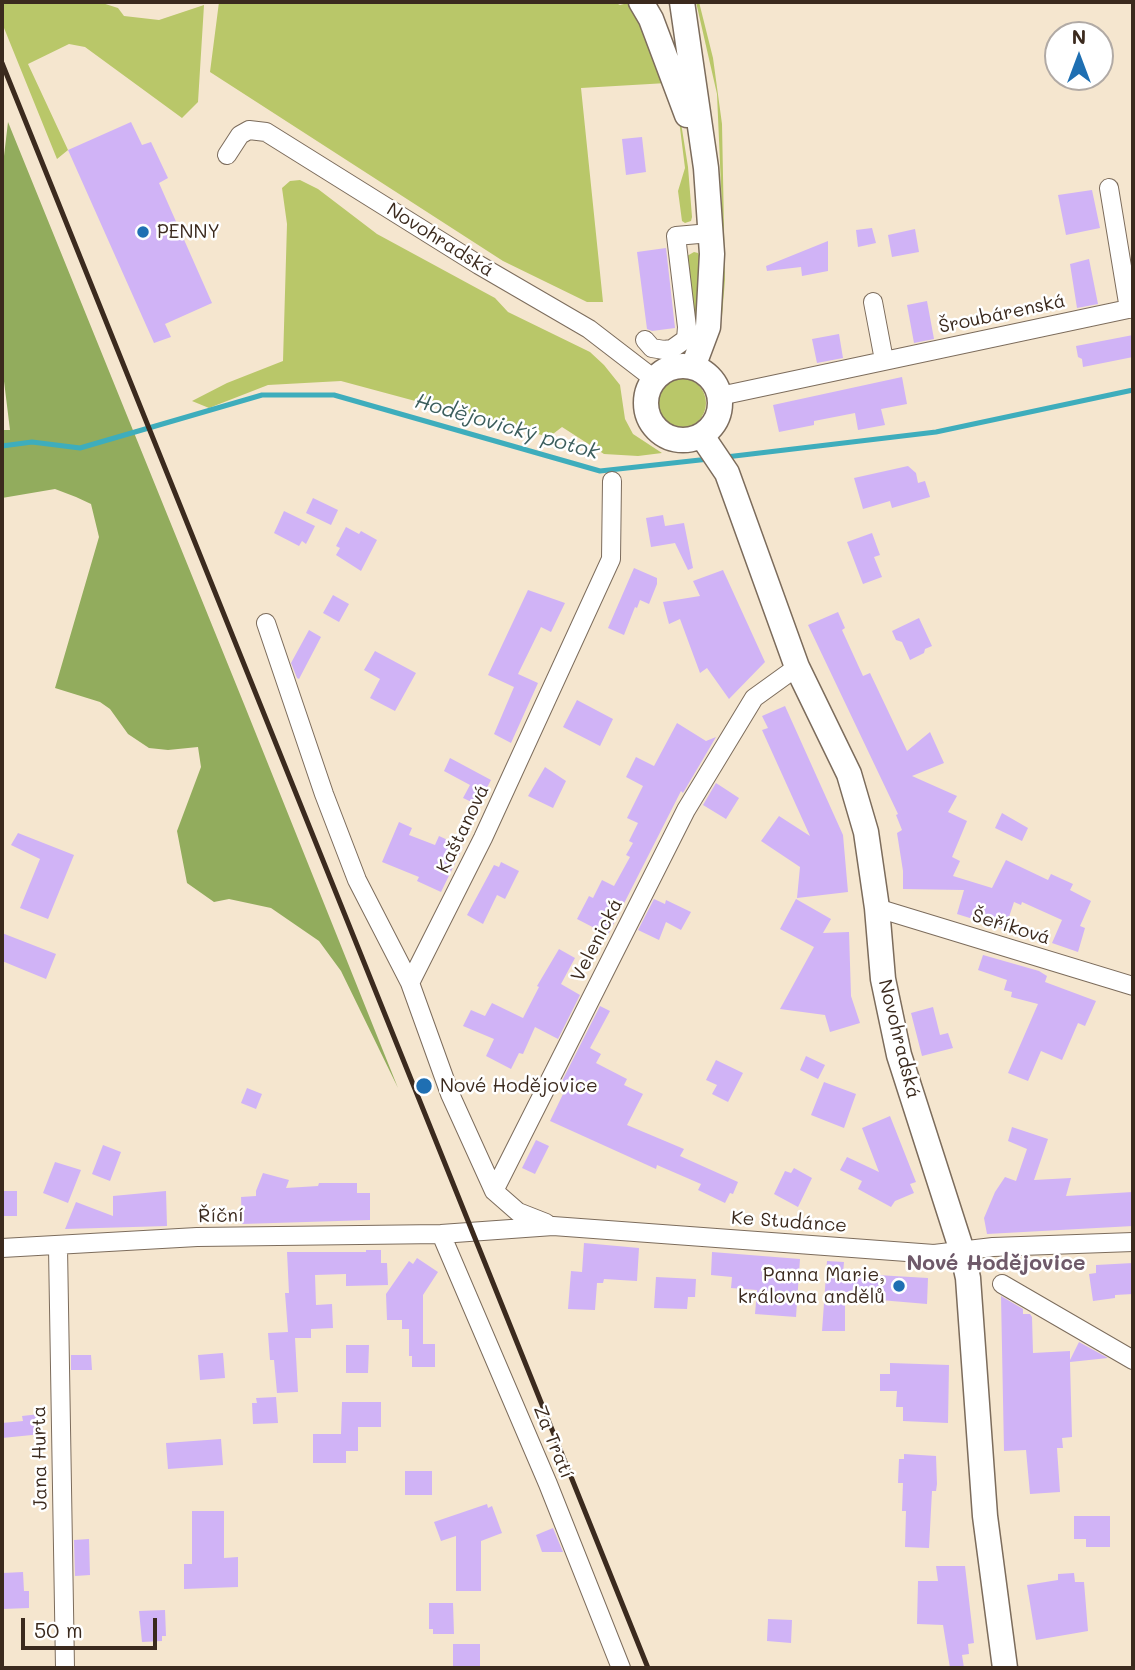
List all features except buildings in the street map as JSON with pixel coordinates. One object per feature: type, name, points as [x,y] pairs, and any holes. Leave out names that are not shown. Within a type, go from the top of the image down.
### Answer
[{"type":"main road","points":[[641,2],[652,19],[668,58],[706,168]]},
{"type":"main road","points":[[663,2],[690,63]]},
{"type":"main road","points":[[682,2],[706,168],[712,254],[698,327],[694,368]]},
{"type":"main road","points":[[672,368],[694,368],[708,375],[720,396],[717,418],[708,443],[671,439],[654,428],[645,409],[645,398],[654,379],[672,368]]},
{"type":"main road","name":"Novohradská","points":[[708,443],[727,473],[797,667],[849,774],[866,832],[877,908],[883,979],[899,1055],[962,1251],[969,1286],[985,1517],[1005,1668]]},
{"type":"street","name":"Novohradská","points":[[227,155],[240,135],[249,130],[266,132],[479,265],[589,329],[654,379]]},
{"type":"street","name":"Šroubárenská","points":[[720,396],[1131,308],[1109,188]]},
{"type":"street","points":[[645,340],[652,348],[672,349],[698,327],[676,236],[710,233]]},
{"type":"street","points":[[873,302],[884,359]]},
{"type":"street","name":"Kaštanová","points":[[410,982],[483,838],[611,559],[612,481]]},
{"type":"street","points":[[266,622],[324,794],[357,880],[410,982],[450,1094],[494,1191],[518,1212],[553,1226]]},
{"type":"street","name":"Velenická","points":[[494,1191],[686,810],[754,698],[797,667]]},
{"type":"street","name":"Šeříková","points":[[877,908],[1133,986]]},
{"type":"street","name":"Ke Studánce","points":[[441,1234],[553,1226],[934,1254],[993,1247],[1133,1242]]},
{"type":"street","name":"Říční","points":[[2,1248],[58,1247],[197,1237],[441,1234]]},
{"type":"street","name":"Za Tratí","points":[[441,1234],[532,1447],[621,1668]]},
{"type":"street","name":"Jana Hurta","points":[[58,1247],[65,1668]]},
{"type":"street","points":[[1002,1284],[1133,1360]]},
{"type":"green space","points":[[2,2],[99,2],[118,8],[124,16],[159,20],[204,5],[198,102],[182,118],[85,47],[69,44],[28,64],[68,150],[57,159],[2,23]]},
{"type":"green space","points":[[219,2],[614,2],[620,5],[632,2],[679,110],[688,167],[691,221],[682,221],[678,191],[685,168],[679,120],[667,83],[581,88],[603,302],[587,302],[503,261],[210,72]]},
{"type":"green space","points":[[696,2],[699,2],[713,58],[722,124],[725,280],[722,316],[719,322],[723,232],[717,94]]},
{"type":"green space","points":[[8,122],[398,1088],[341,971],[319,941],[271,908],[229,899],[214,902],[187,883],[177,831],[201,767],[198,747],[168,750],[149,748],[128,734],[110,709],[100,702],[55,688],[99,537],[91,504],[76,497],[55,489],[2,498],[2,430],[10,430],[2,365],[2,173]]},
{"type":"green space","points":[[300,180],[318,189],[377,234],[495,298],[508,312],[590,352],[620,385],[625,419],[633,434],[662,453],[638,456],[604,454],[562,427],[549,437],[341,381],[268,385],[209,408],[192,401],[227,383],[283,361],[287,224],[282,188],[290,181]]},
{"type":"green space","points":[[694,252],[700,257],[697,321],[694,319],[687,256]]},
{"type":"green space","points":[[681,378],[699,385],[706,403],[699,421],[681,428],[663,421],[656,403],[663,385]]},
{"type":"waterway","name":"Hodějovický potok","points":[[726,457],[936,432],[1133,390]]},
{"type":"waterway","name":"Hodějovický potok","points":[[2,446],[32,442],[80,448],[262,395],[334,395],[600,471],[709,459]]},
{"type":"railway","points":[[2,63],[648,1668]]},
{"type":"place","name":"PENNY","points":[[143,232]]},
{"type":"place","name":"Nové Hodějovice","points":[[424,1086]]},
{"type":"place","name":"Panna Marie, královna andělů","points":[[899,1286]]},
{"type":"district","name":"Nové Hodějovice","points":[[996,1264]]}]
